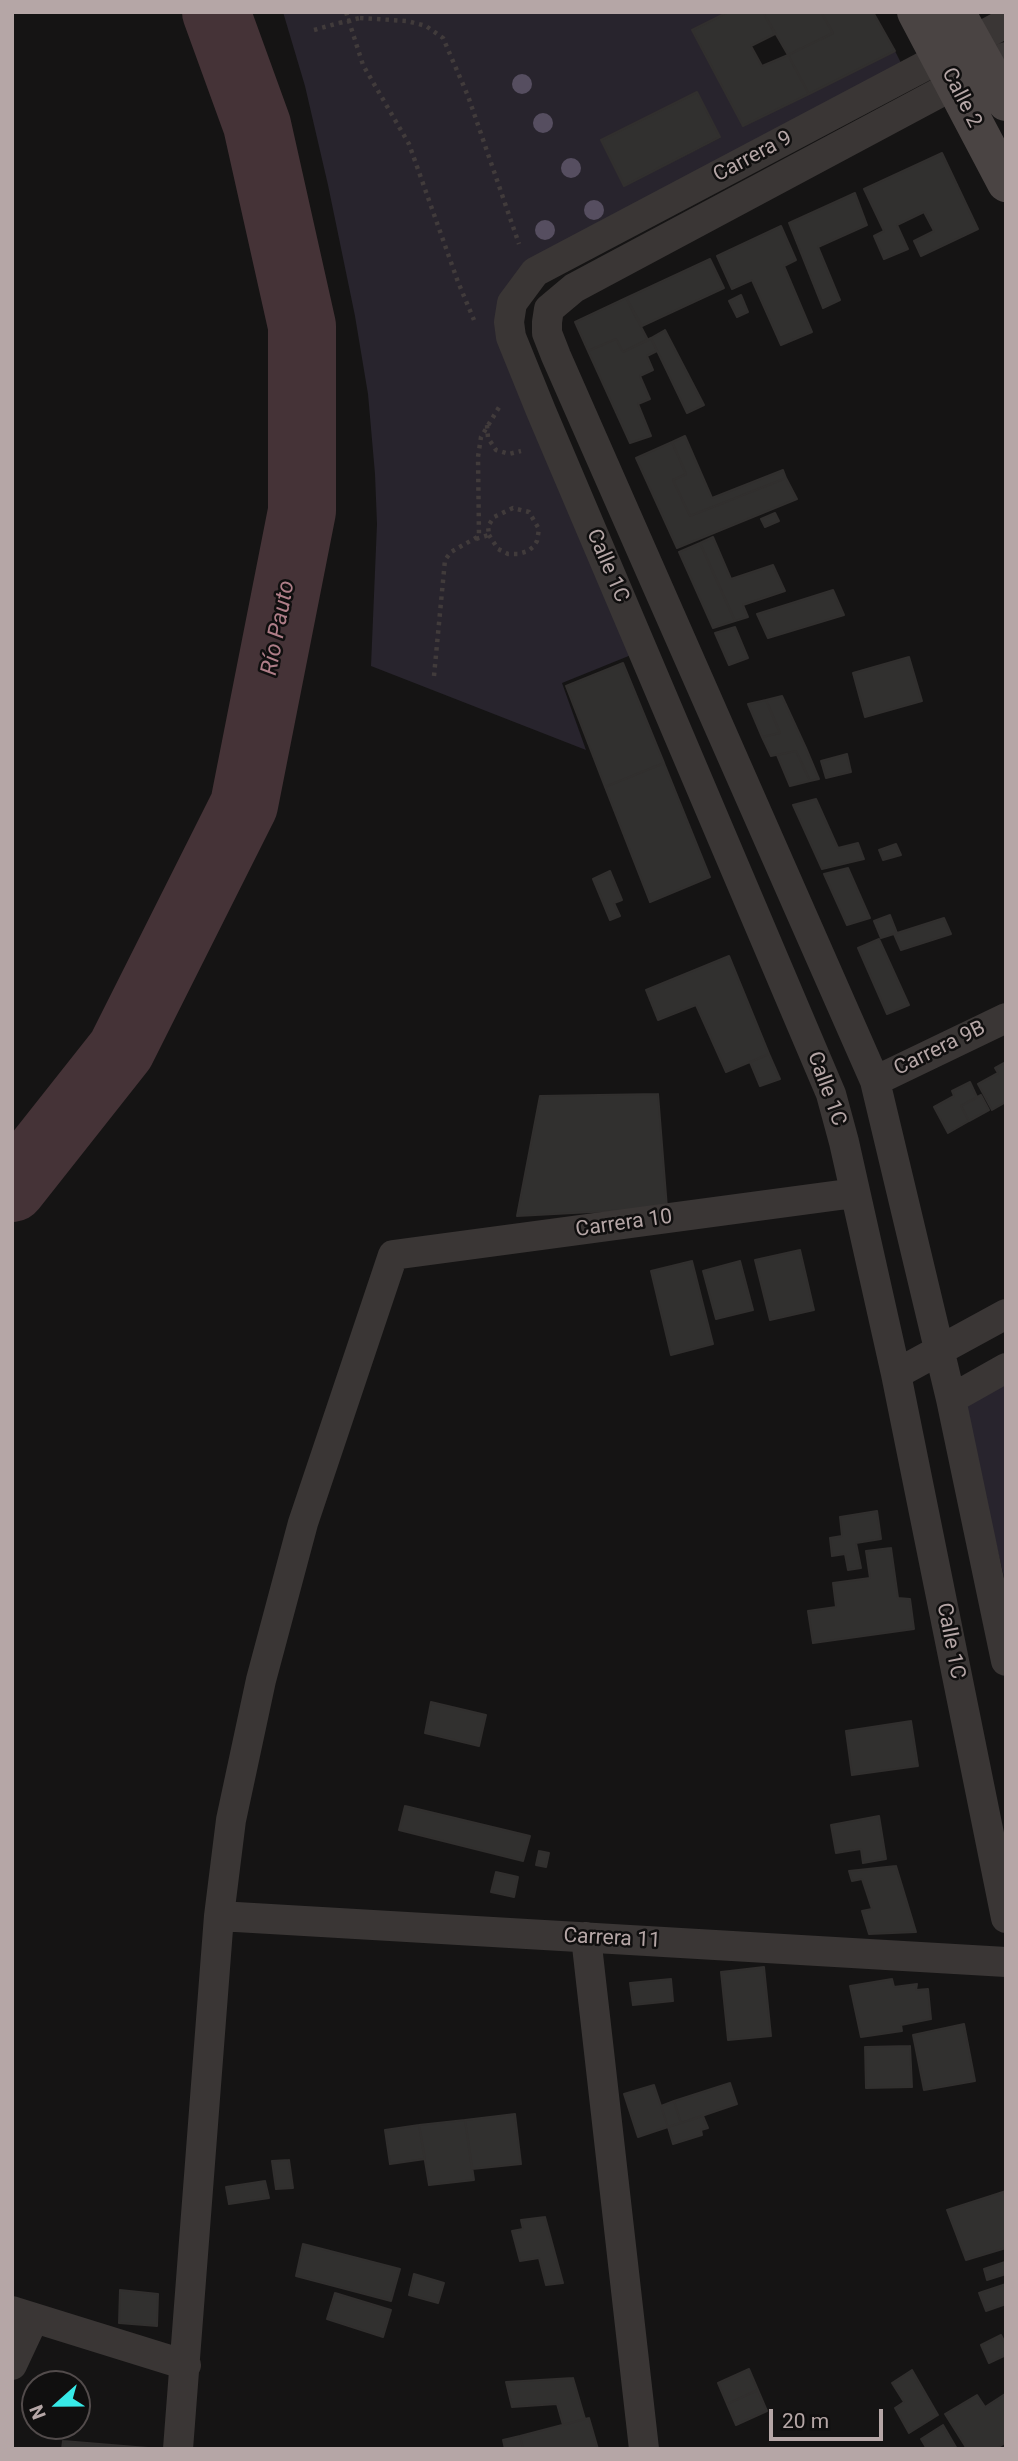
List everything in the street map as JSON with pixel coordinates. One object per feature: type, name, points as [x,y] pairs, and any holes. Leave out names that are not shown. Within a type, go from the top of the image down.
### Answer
[{"type":"street","name":"Calle 2","points":[[916,12],[969,53],[1006,102]]},
{"type":"street","name":"Carrera 9","points":[[549,309],[574,288],[969,53],[1006,23]]},
{"type":"street","name":"Calle 2","points":[[969,53],[1006,183]]},
{"type":"street","name":"Carrera 9","points":[[512,303],[535,272],[969,53]]},
{"type":"street","name":"Calle 1C","points":[[512,303],[509,322],[511,337],[831,1094],[896,1374],[1006,1918]]},
{"type":"street","name":"Calle 1C","points":[[549,309],[547,333],[556,356],[875,1081],[951,1399],[1006,1660]]},
{"type":"street","name":"Carrera 9B","points":[[875,1081],[1006,1017]]},
{"type":"street","name":"Carrera 10","points":[[219,1916],[231,1820],[261,1680],[303,1523],[393,1255],[855,1193]]},
{"type":"street","points":[[896,1374],[1005,1315]]},
{"type":"street","points":[[951,1399],[1006,1368]]},
{"type":"street","points":[[178,2449],[219,1916]]},
{"type":"street","name":"Carrera 11","points":[[219,1916],[1006,1962]]},
{"type":"street","points":[[586,1937],[644,2449]]},
{"type":"street","points":[[12,2365],[23,2314],[186,2365]]},
{"type":"path","points":[[346,12],[363,65],[410,144],[458,282],[477,327]]},
{"type":"path","points":[[314,30],[360,18],[407,21],[426,26],[443,38],[468,96],[523,254],[535,272]]},
{"type":"path","points":[[475,540],[480,530],[478,457],[481,437],[505,398]]},
{"type":"path","points":[[513,508],[528,512],[539,529],[535,544],[528,551],[518,554],[508,554],[498,549],[489,535],[488,526],[491,521],[500,513],[513,508]]},
{"type":"path","points":[[434,676],[444,560],[451,552],[489,535]]},
{"type":"shaded area","points":[[283,12],[728,12],[692,30],[744,126],[895,51],[904,69],[508,298],[636,653],[562,683],[586,750],[371,666],[377,524],[368,394],[355,316],[305,86]],"holes":[[[697,92],[720,138],[624,186],[601,140]]]},
{"type":"shaded area","points":[[1006,1380],[1006,1585],[962,1404]]},
{"type":"building","points":[[728,12],[763,12],[775,34],[751,46],[762,66],[788,55],[809,94],[743,126],[692,30]]},
{"type":"building","points":[[763,12],[821,12],[833,33],[788,55]]},
{"type":"building","points":[[821,12],[873,12],[895,51],[809,94],[788,55],[833,33]]},
{"type":"building","points":[[697,92],[720,137],[624,186],[601,140]]},
{"type":"building","points":[[942,153],[978,229],[921,256],[914,241],[934,231],[924,212],[897,225],[908,249],[884,259],[874,236],[884,231],[864,189]]},
{"type":"building","points":[[855,193],[867,225],[818,247],[840,300],[823,308],[789,223]]},
{"type":"building","points":[[781,226],[796,260],[784,266],[812,332],[781,345],[752,280],[732,289],[717,256]]},
{"type":"building","points":[[710,259],[724,288],[642,326],[626,298]]},
{"type":"building","points":[[741,295],[748,312],[737,317],[729,301]]},
{"type":"building","points":[[626,298],[648,340],[623,352],[616,339],[588,351],[575,322]]},
{"type":"building","points":[[665,330],[704,405],[687,413],[651,338]]},
{"type":"building","points":[[651,338],[657,351],[647,356],[653,370],[640,376],[650,399],[638,404],[651,436],[630,443],[588,351],[616,339],[623,352]]},
{"type":"building","points":[[685,436],[712,498],[783,470],[786,478],[690,516],[673,480],[686,474],[672,442]]},
{"type":"building","points":[[672,442],[686,474],[673,480],[690,516],[786,478],[797,499],[677,548],[636,458]]},
{"type":"building","points":[[775,513],[779,521],[765,527],[761,519]]},
{"type":"building","points":[[713,537],[731,579],[773,565],[785,591],[743,605],[748,617],[735,621],[700,543]]},
{"type":"building","points":[[700,543],[735,621],[713,628],[679,552]]},
{"type":"building","points":[[833,590],[844,615],[768,638],[757,614]]},
{"type":"building","points":[[735,627],[748,658],[729,665],[715,633]]},
{"type":"building","points":[[909,657],[922,701],[865,717],[853,673]]},
{"type":"building","points":[[623,663],[664,763],[605,787],[566,686]]},
{"type":"building","points":[[782,696],[819,779],[810,781],[796,751],[771,756],[762,737],[780,733],[766,700]]},
{"type":"building","points":[[766,700],[780,733],[762,737],[748,704]]},
{"type":"building","points":[[796,751],[810,781],[790,786],[777,755]]},
{"type":"building","points":[[847,754],[851,772],[826,778],[821,761]]},
{"type":"building","points":[[664,763],[710,877],[650,902],[605,787]]},
{"type":"building","points":[[816,799],[838,848],[858,843],[864,859],[822,869],[793,805]]},
{"type":"building","points":[[896,844],[901,855],[883,860],[879,850]]},
{"type":"building","points":[[848,868],[870,918],[847,925],[824,874]]},
{"type":"building","points":[[610,871],[622,900],[614,903],[620,916],[610,920],[593,879]]},
{"type":"building","points":[[890,915],[897,933],[881,938],[874,921]]},
{"type":"building","points":[[944,918],[951,934],[901,950],[894,934]]},
{"type":"building","points":[[879,939],[909,1005],[887,1014],[858,948]]},
{"type":"building","points":[[729,956],[769,1054],[726,1072],[696,1005],[658,1020],[646,990]]},
{"type":"building","points":[[769,1054],[780,1079],[760,1086],[750,1062]]},
{"type":"building","points":[[1006,1062],[1006,1102],[992,1110],[978,1084],[998,1073],[995,1068]]},
{"type":"building","points":[[970,1082],[977,1097],[961,1106],[969,1121],[948,1133],[934,1107],[954,1096],[952,1091]]},
{"type":"building","points":[[658,1094],[667,1208],[517,1216],[540,1096]]},
{"type":"building","points":[[981,1095],[989,1110],[969,1121],[961,1106]]},
{"type":"building","points":[[800,1250],[814,1310],[770,1320],[755,1260]]},
{"type":"building","points":[[692,1261],[713,1344],[671,1355],[651,1271]]},
{"type":"building","points":[[740,1261],[753,1310],[716,1319],[703,1271]]},
{"type":"building","points":[[877,1511],[881,1539],[856,1543],[861,1568],[848,1570],[845,1554],[832,1556],[830,1538],[842,1536],[840,1517]]},
{"type":"building","points":[[891,1548],[898,1598],[910,1599],[914,1629],[813,1643],[808,1611],[836,1607],[833,1583],[870,1578],[866,1551]]},
{"type":"building","points":[[431,1702],[486,1715],[479,1746],[425,1733]]},
{"type":"building","points":[[911,1721],[918,1766],[852,1775],[846,1731]]},
{"type":"building","points":[[405,1806],[530,1836],[523,1861],[399,1830]]},
{"type":"building","points":[[879,1816],[886,1859],[863,1863],[861,1849],[836,1853],[831,1825]]},
{"type":"building","points":[[539,1851],[549,1853],[546,1867],[536,1865]]},
{"type":"building","points":[[896,1866],[916,1932],[869,1934],[862,1911],[872,1909],[862,1879],[852,1881],[849,1871]]},
{"type":"building","points":[[496,1872],[518,1877],[514,1897],[491,1892]]},
{"type":"building","points":[[764,1967],[771,2036],[728,2040],[721,1972]]},
{"type":"building","points":[[671,1979],[673,2001],[633,2005],[630,1983]]},
{"type":"building","points":[[892,1979],[894,1987],[917,1984],[916,1990],[928,1989],[931,2019],[901,2025],[902,2031],[861,2037],[850,1986]]},
{"type":"building","points":[[964,2024],[975,2081],[924,2090],[913,2035]]},
{"type":"building","points":[[910,2046],[912,2087],[866,2088],[865,2047]]},
{"type":"building","points":[[730,2083],[737,2104],[681,2123],[674,2101]]},
{"type":"building","points":[[654,2085],[668,2127],[638,2137],[624,2094]]},
{"type":"building","points":[[674,2101],[681,2123],[668,2127],[661,2106]]},
{"type":"building","points":[[515,2114],[521,2164],[472,2169],[465,2120]]},
{"type":"building","points":[[703,2116],[708,2128],[701,2130],[702,2135],[673,2144],[668,2127]]},
{"type":"building","points":[[465,2120],[474,2180],[429,2185],[419,2125]]},
{"type":"building","points":[[419,2125],[425,2159],[390,2164],[385,2130]]},
{"type":"building","points":[[289,2160],[293,2188],[276,2189],[272,2161]]},
{"type":"building","points":[[265,2181],[269,2198],[229,2204],[226,2187]]},
{"type":"building","points":[[1006,2191],[1006,2248],[966,2260],[947,2210]]},
{"type":"building","points":[[545,2217],[563,2283],[546,2285],[539,2258],[520,2261],[512,2231],[523,2229],[521,2220]]},
{"type":"building","points":[[303,2244],[400,2269],[391,2301],[296,2276]]},
{"type":"building","points":[[1005,2262],[1006,2274],[987,2280],[984,2269]]},
{"type":"building","points":[[414,2274],[444,2283],[438,2303],[409,2295]]},
{"type":"building","points":[[1006,2284],[1006,2304],[986,2311],[979,2293]]},
{"type":"building","points":[[120,2290],[158,2294],[157,2326],[119,2323]]},
{"type":"building","points":[[335,2293],[391,2310],[383,2337],[327,2319]]},
{"type":"building","points":[[1001,2335],[1006,2345],[1006,2355],[989,2363],[981,2345]]},
{"type":"building","points":[[749,2369],[758,2390],[727,2404],[718,2383]]},
{"type":"building","points":[[912,2370],[938,2415],[909,2433],[895,2408],[904,2402],[892,2383]]},
{"type":"building","points":[[573,2378],[585,2419],[563,2425],[557,2404],[512,2407],[506,2382]]},
{"type":"building","points":[[758,2390],[767,2411],[736,2425],[727,2404]]},
{"type":"building","points":[[1005,2394],[1006,2442],[996,2449],[967,2449],[945,2414],[977,2395],[985,2407]]},
{"type":"building","points":[[589,2418],[598,2449],[523,2449],[520,2436]]},
{"type":"building","points":[[943,2425],[957,2449],[927,2449],[921,2439]]},
{"type":"building","points":[[520,2436],[523,2449],[505,2449],[503,2440]]},
{"type":"building","points":[[63,2441],[148,2448],[148,2449],[62,2449]]},
{"type":"waterway","name":"Río Pauto","points":[[12,1188],[121,1050],[244,805],[302,511],[302,326],[257,125],[216,12]]}]
